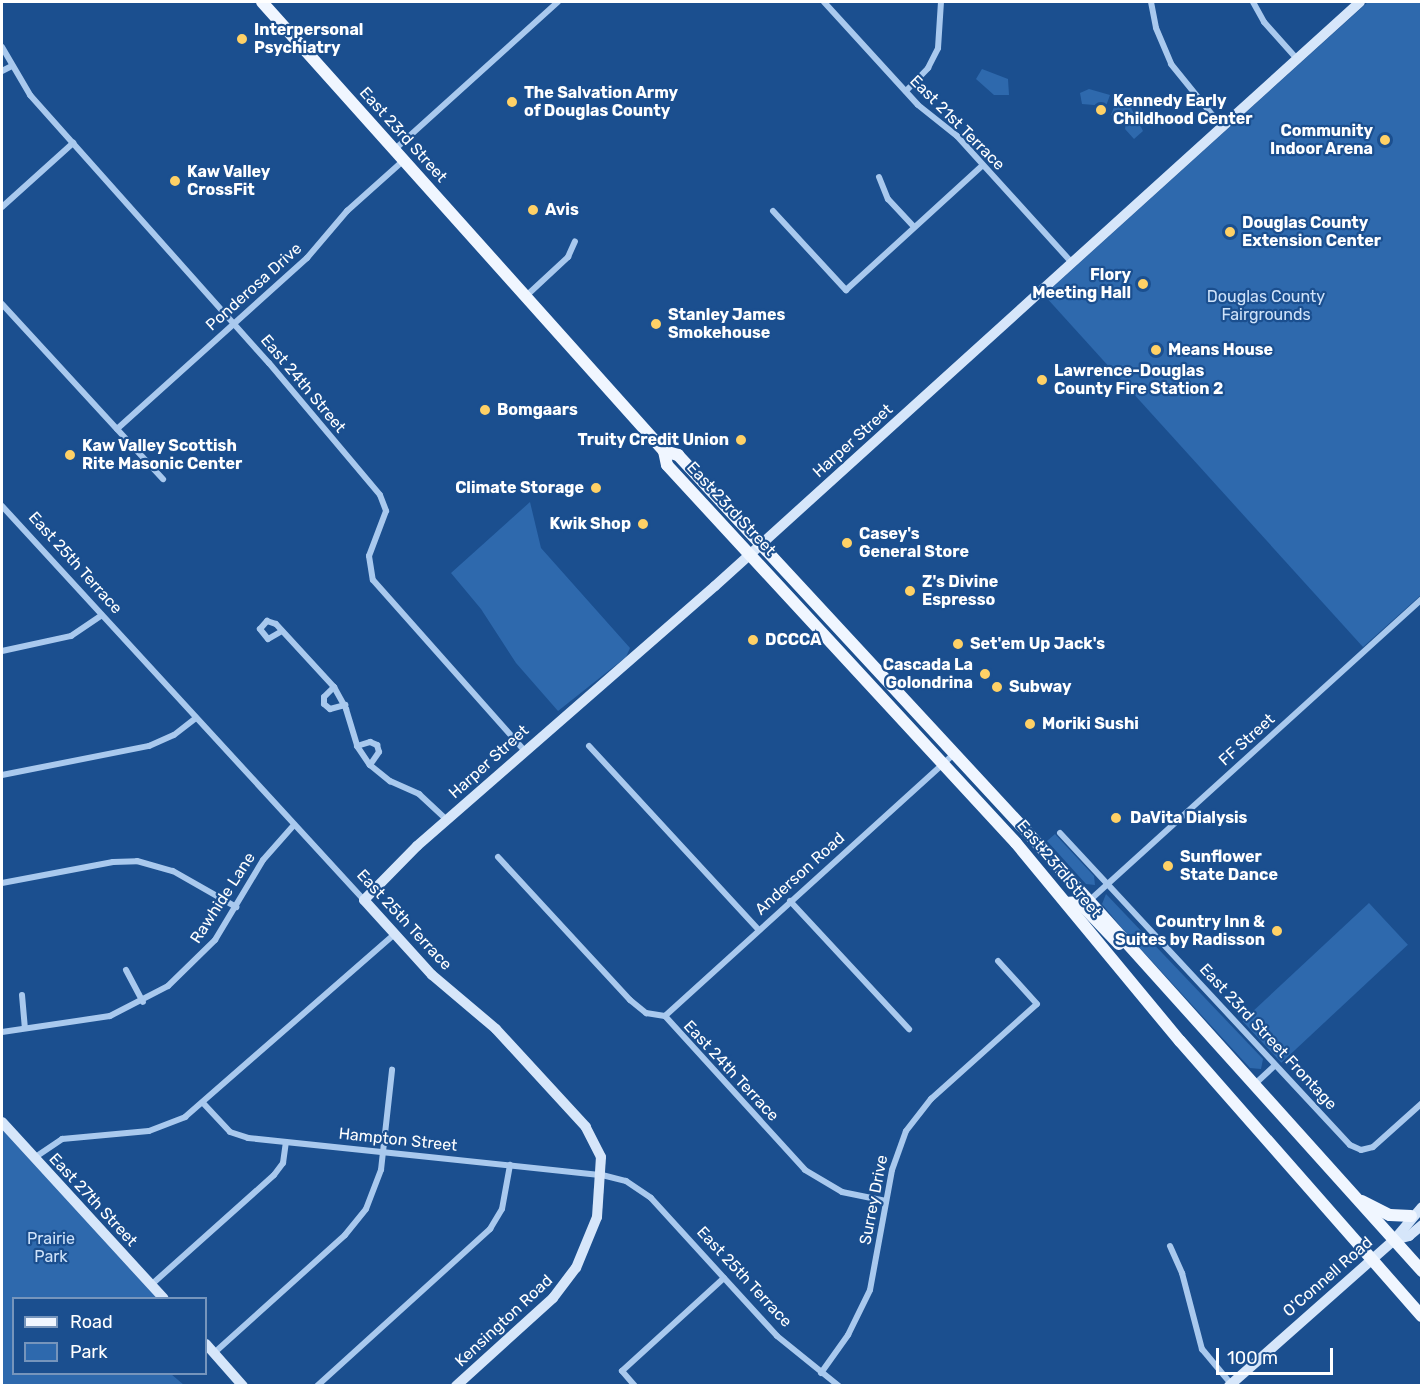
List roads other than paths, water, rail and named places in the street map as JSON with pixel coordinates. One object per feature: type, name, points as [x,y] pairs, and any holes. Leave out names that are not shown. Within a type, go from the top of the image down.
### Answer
[{"type":"main road","name":"East 23rd Street","points":[[262,2],[664,451],[668,465],[944,764],[1066,903],[1187,1049],[1422,1316]]},
{"type":"main road","name":"East 23rd Street","points":[[664,451],[678,455],[1090,900],[1422,1271]]},
{"type":"main road","points":[[1066,903],[1078,902],[1151,978],[1171,989]]},
{"type":"main road","points":[[1358,1199],[1389,1215],[1411,1216]]},
{"type":"street","points":[[394,150],[558,2]]},
{"type":"street","name":"East 21st Terrace","points":[[824,2],[906,91],[983,165],[1072,263]]},
{"type":"street","points":[[906,91],[934,59],[941,37],[941,2]]},
{"type":"street","points":[[1151,2],[1157,32],[1171,64],[1222,127]]},
{"type":"street","points":[[1253,2],[1264,22],[1296,59]]},
{"type":"street","name":"Harper Street","points":[[364,900],[524,750],[750,555],[1360,2]]},
{"type":"street","name":"East 24th Street","points":[[2,47],[26,91],[234,324],[380,495],[386,511],[369,556],[373,580],[524,750]]},
{"type":"street","points":[[2,71],[12,66]]},
{"type":"street","points":[[2,207],[73,143]]},
{"type":"street","name":"Ponderosa Drive","points":[[117,429],[307,258],[347,211],[403,161]]},
{"type":"street","points":[[773,211],[846,290],[983,165]]},
{"type":"street","points":[[879,177],[888,199],[914,227]]},
{"type":"street","points":[[525,297],[568,257],[575,241]]},
{"type":"street","points":[[2,303],[163,479]]},
{"type":"street","name":"East 25th Terrace","points":[[2,506],[432,975],[496,1029],[586,1127],[599,1147],[602,1174],[636,1186],[651,1198],[777,1336],[839,1386]]},
{"type":"street","name":"FF Street","points":[[1090,900],[1422,599]]},
{"type":"street","points":[[2,651],[71,636],[102,615]]},
{"type":"street","points":[[282,631],[334,687],[345,705],[357,746],[370,765],[390,781],[419,794],[447,820]]},
{"type":"street","points":[[334,687],[324,697],[324,704],[330,709],[345,705]]},
{"type":"street","points":[[2,775],[149,746],[174,735],[196,718]]},
{"type":"street","points":[[357,746],[370,742],[377,744],[378,755],[370,765]]},
{"type":"street","points":[[589,746],[758,929]]},
{"type":"street","name":"Anderson Road","points":[[664,1016],[954,754]]},
{"type":"street","name":"Rawhide Lane","points":[[2,1032],[90,1021],[143,1002],[195,964],[236,907],[263,860],[294,825]]},
{"type":"street","name":"East 23rd Street Frontage","points":[[1060,833],[1350,1145],[1361,1150],[1373,1147],[1422,1103]]},
{"type":"street","name":"East 24th Terrace","points":[[498,857],[630,1000],[646,1013],[664,1016],[805,1170],[842,1192],[886,1201]]},
{"type":"street","points":[[2,883],[113,862],[137,861],[173,871],[236,907]]},
{"type":"street","points":[[790,901],[909,1029]]},
{"type":"street","points":[[34,1158],[62,1139],[165,1127],[204,1104],[395,934]]},
{"type":"street","name":"Surrey Drive","points":[[821,1373],[848,1335],[867,1297],[896,1156],[914,1119],[1037,1004],[998,961]]},
{"type":"street","points":[[126,970],[143,1002]]},
{"type":"street","points":[[22,995],[25,1028]]},
{"type":"street","points":[[1256,1083],[1275,1065]]},
{"type":"street","points":[[214,1353],[353,1227],[376,1190],[383,1152],[392,1070]]},
{"type":"street","name":"Hampton Street","points":[[204,1104],[238,1136],[602,1174]]},
{"type":"street","name":"East 27th Street","points":[[2,1122],[161,1297]]},
{"type":"street","points":[[151,1285],[274,1175],[283,1163],[286,1142]]},
{"type":"street","points":[[317,1386],[490,1229],[504,1203],[510,1165]]},
{"type":"street","name":"Kensington Road","points":[[456,1386],[569,1279],[592,1232],[602,1174]]},
{"type":"street","name":"O'Connell Road","points":[[1231,1385],[1394,1240],[1411,1216],[1422,1207]]},
{"type":"street","name":"O'Connell Road","points":[[1394,1240],[1409,1236],[1422,1225]]},
{"type":"street","points":[[1170,1246],[1182,1273],[1202,1349],[1231,1385]]},
{"type":"street","points":[[635,1386],[622,1371],[724,1278]]},
{"type":"street","points":[[207,1345],[243,1386]]},
{"type":"place","name":"Interpersonal Psychiatry","points":[[242,39]]},
{"type":"place","name":"The Salvation Army of Douglas County","points":[[512,102]]},
{"type":"place","name":"Kennedy Early Childhood Center","points":[[1101,110]]},
{"type":"place","name":"Community Indoor Arena","points":[[1385,140]]},
{"type":"place","name":"Kaw Valley CrossFit","points":[[175,181]]},
{"type":"place","name":"Avis","points":[[533,210]]},
{"type":"place","name":"Douglas County Extension Center","points":[[1230,232]]},
{"type":"place","name":"Flory Meeting Hall","points":[[1143,284]]},
{"type":"place","name":"Stanley James Smokehouse","points":[[656,324]]},
{"type":"place","name":"Means House","points":[[1156,350]]},
{"type":"place","name":"Lawrence-Douglas County Fire Station 2","points":[[1042,380]]},
{"type":"place","name":"Bomgaars","points":[[485,410]]},
{"type":"place","name":"Truity Credit Union","points":[[741,440]]},
{"type":"place","name":"Kaw Valley Scottish Rite Masonic Center","points":[[70,455]]},
{"type":"place","name":"Climate Storage","points":[[596,488]]},
{"type":"place","name":"Kwik Shop","points":[[643,524]]},
{"type":"place","name":"Casey's General Store","points":[[847,543]]},
{"type":"place","name":"Z's Divine Espresso","points":[[910,591]]},
{"type":"place","name":"DCCCA","points":[[753,640]]},
{"type":"place","name":"Set'em Up Jack's","points":[[958,644]]},
{"type":"place","name":"Cascada La Golondrina","points":[[985,674]]},
{"type":"place","name":"Subway","points":[[997,687]]},
{"type":"place","name":"Moriki Sushi","points":[[1030,724]]},
{"type":"place","name":"DaVita Dialysis","points":[[1116,818]]},
{"type":"place","name":"Sunflower State Dance","points":[[1168,866]]},
{"type":"place","name":"Country Inn & Suites by Radisson","points":[[1277,931]]},
{"type":"park label","name":"Douglas County Fairgrounds","points":[[1266,306]]},
{"type":"park label","name":"Prairie Park","points":[[51,1248]]}]
